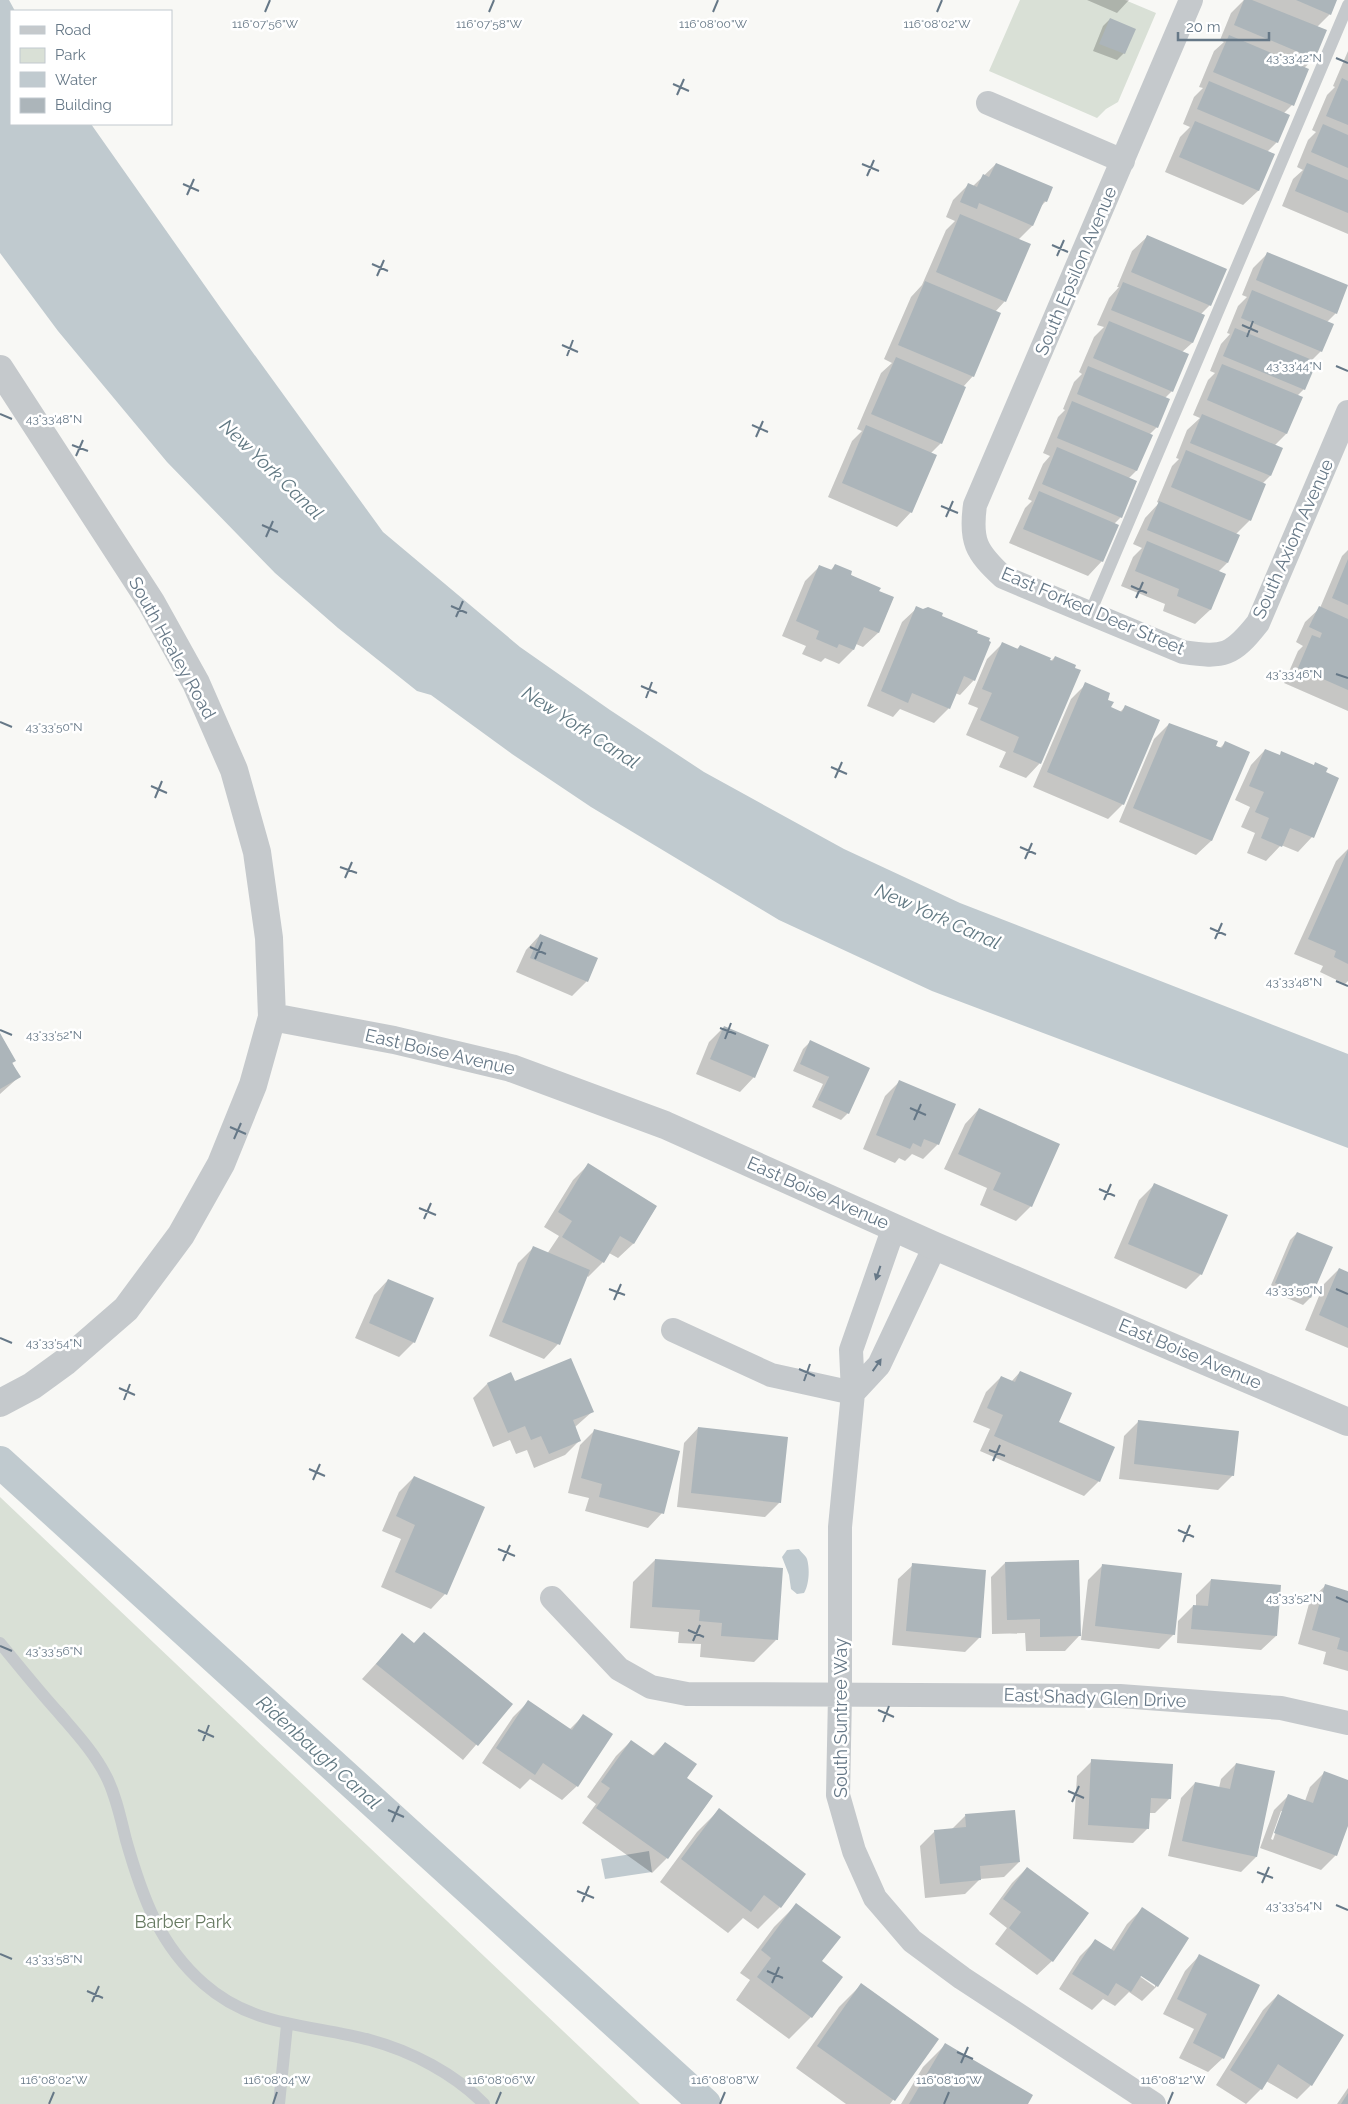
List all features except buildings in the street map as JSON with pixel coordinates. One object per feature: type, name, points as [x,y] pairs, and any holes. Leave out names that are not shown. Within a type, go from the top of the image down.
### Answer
[{"type":"street","name":"South Epsilon Avenue","points":[[975,544],[972,523],[975,505],[1191,0]]},
{"type":"street","points":[[988,103],[1123,161]]},
{"type":"street","name":"South Healey Road","points":[[0,369],[151,602],[196,684],[234,770],[257,852],[269,938],[272,1017],[253,1085],[221,1164],[181,1235],[126,1309],[65,1362],[32,1386],[0,1403]]},
{"type":"street","name":"South Axiom Avenue","points":[[1224,654],[1241,644],[1258,623],[1348,412]]},
{"type":"street","name":"East Forked Deer Street","points":[[975,544],[988,563],[1003,577],[1183,652],[1204,655],[1224,654]]},
{"type":"street","name":"East Boise Avenue","points":[[272,1017],[394,1040],[511,1068],[665,1125],[934,1246],[1348,1422]]},
{"type":"street","name":"South Suntree Way","points":[[894,1227],[851,1350],[853,1393],[840,1527],[838,1795],[854,1851],[875,1898],[912,1941],[962,1978],[1154,2104]]},
{"type":"street","points":[[673,1330],[771,1375],[853,1393],[879,1365],[934,1246]]},
{"type":"street","name":"East Shady Glen Drive","points":[[552,1598],[619,1669],[651,1687],[687,1694],[1120,1696],[1281,1708],[1348,1723]]},
{"type":"lane","points":[[1090,613],[1348,5]]},
{"type":"lane","points":[[0,1643],[87,1746],[106,1776],[139,1886],[148,1908],[165,1940],[186,1966],[205,1985],[230,2002],[260,2017],[287,2025],[370,2040],[409,2055],[448,2074],[475,2094],[484,2104]]},
{"type":"lane","points":[[279,2104],[287,2025]]},
{"type":"green space","points":[[1020,0],[1125,0],[1156,13],[1118,102],[1106,109],[1097,118],[989,71]]},
{"type":"green space","name":"Barber Park","points":[[0,1497],[640,2104],[0,2104]]},
{"type":"water","name":"New York Canal","points":[[0,0],[9,0],[14,10],[10,10],[10,125],[92,125],[222,310],[383,532],[520,647],[610,710],[704,772],[844,849],[960,903],[1348,1054],[1348,1148],[932,991],[779,920],[591,807],[512,754],[431,695],[417,691],[338,628],[275,573],[167,462],[58,331],[0,253]]},
{"type":"water","points":[[799,1549],[807,1559],[808,1577],[804,1593],[797,1594],[791,1589],[789,1575],[782,1557],[787,1550]]},
{"type":"water","points":[[649,1851],[652,1872],[605,1879],[601,1859]]},
{"type":"waterway","name":"Ridenbaugh Canal","points":[[0,1462],[705,2104]]}]
